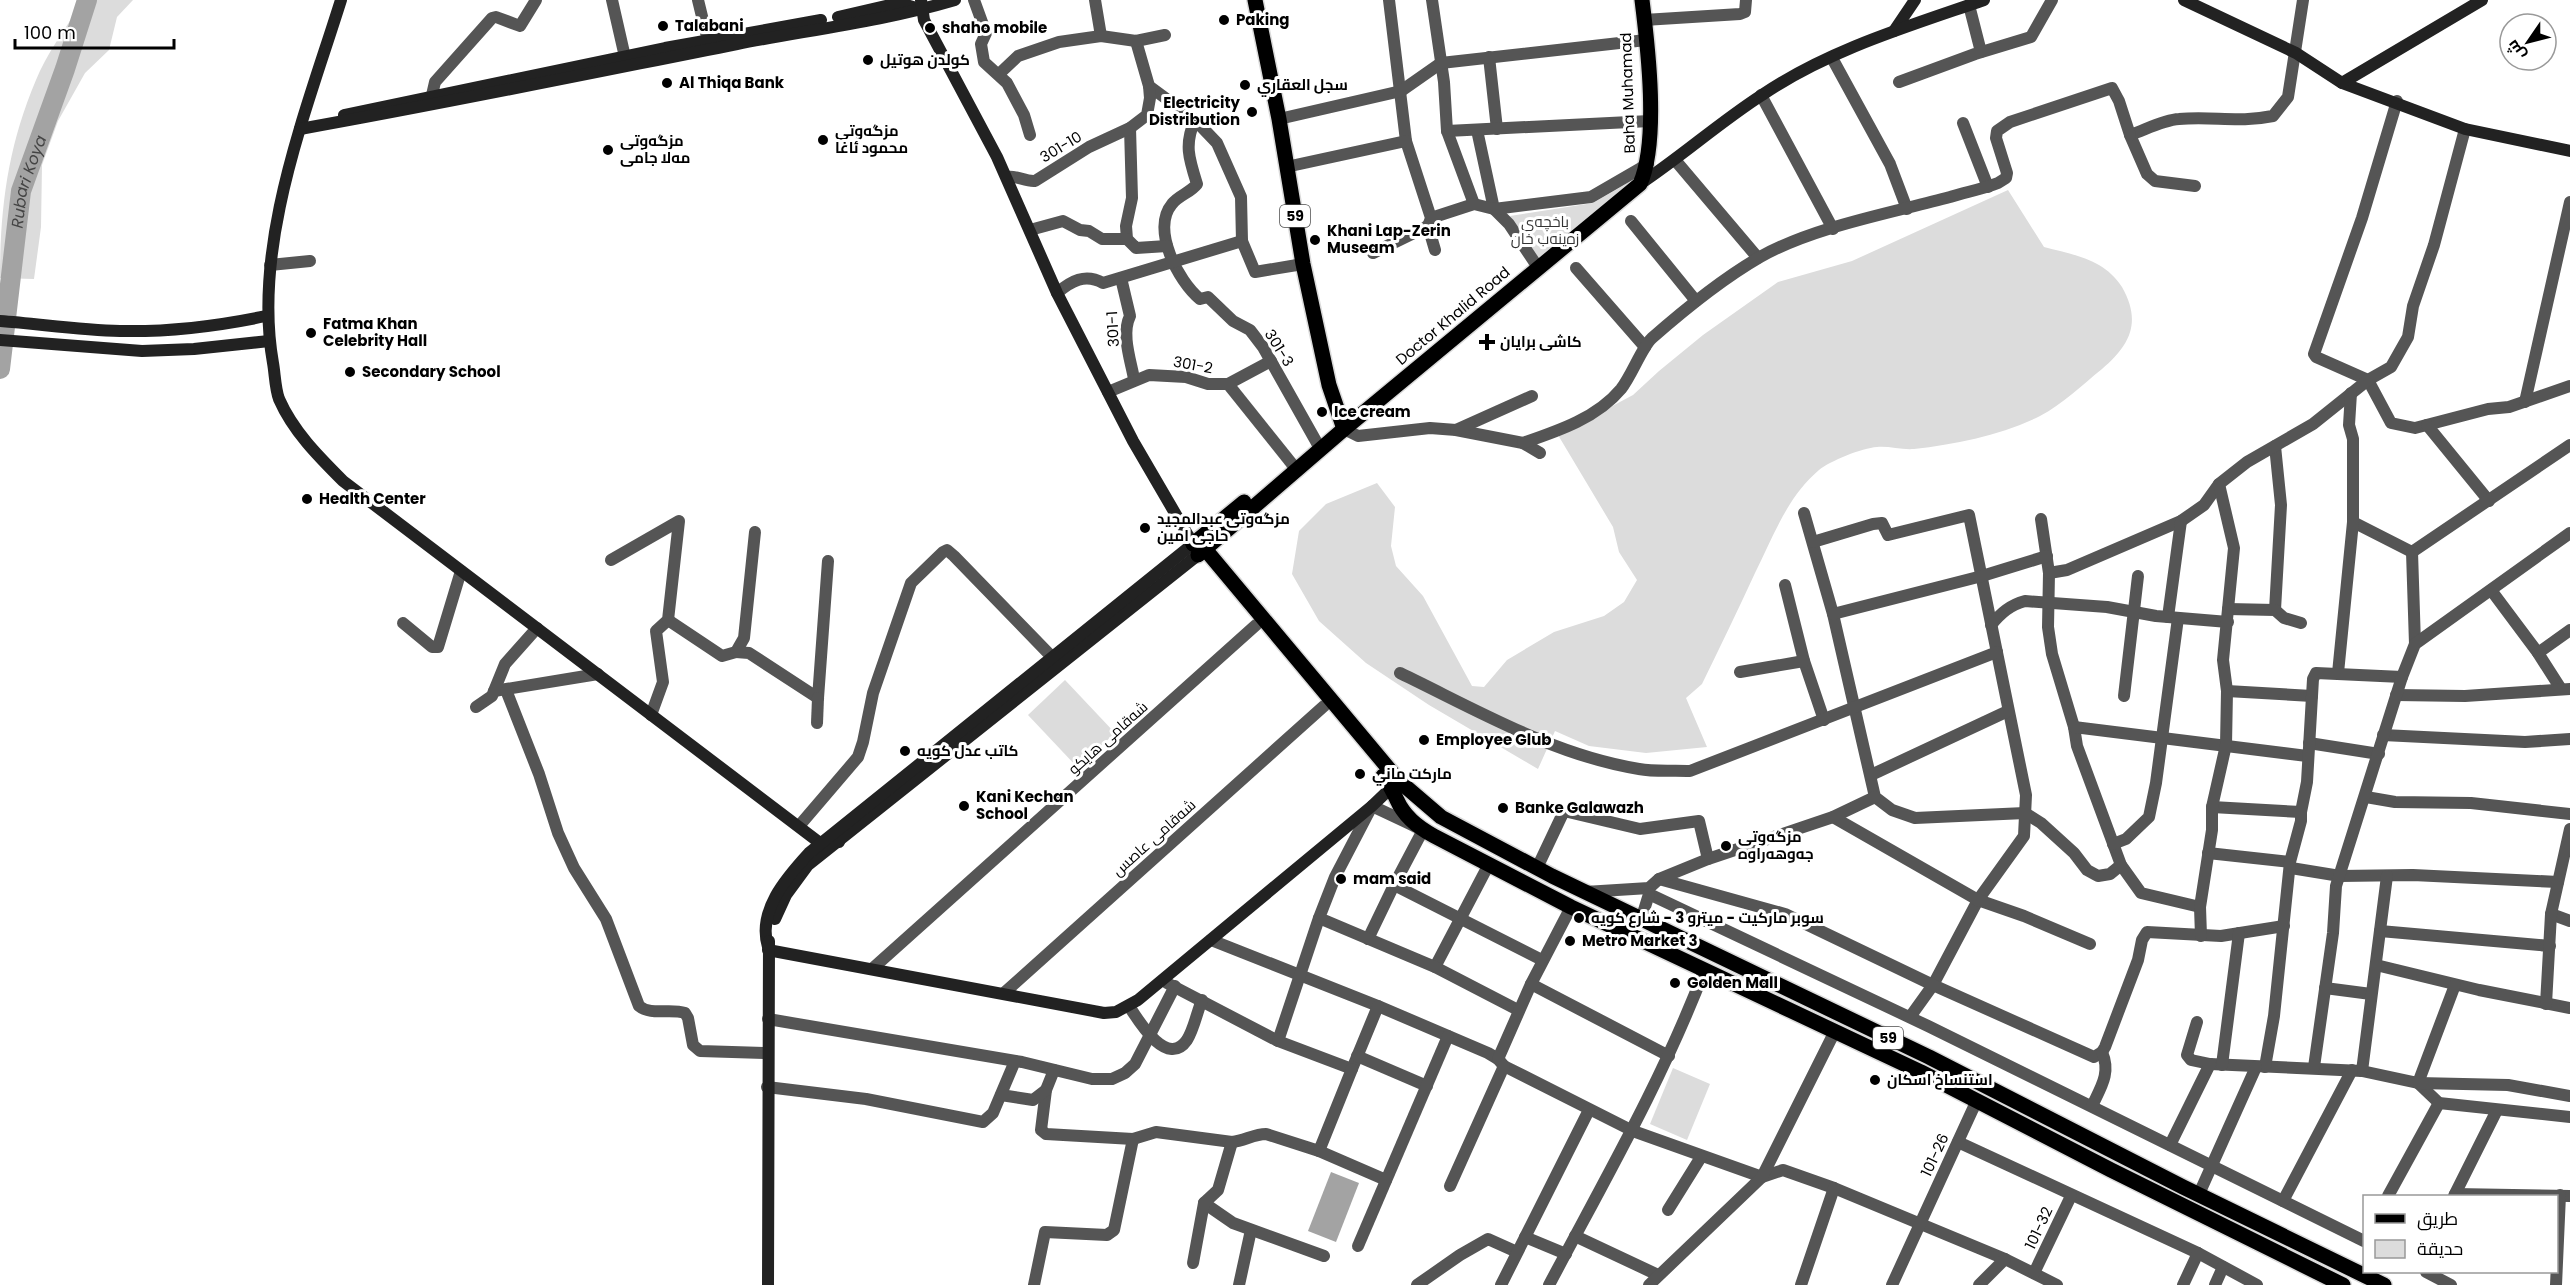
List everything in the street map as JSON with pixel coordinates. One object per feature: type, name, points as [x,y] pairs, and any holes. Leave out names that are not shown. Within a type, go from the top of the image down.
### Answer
[{"type":"main road","name":"59","points":[[1255,0],[1279,119],[1303,264],[1329,385],[1343,426]]},
{"type":"main road","name":"Baha Muhamad","points":[[1640,184],[1648,164],[1650,121],[1642,0]]},
{"type":"main road","name":"Doctor Khalid Road","points":[[1343,426],[1539,269],[1640,184]]},
{"type":"main road","points":[[1198,550],[1292,464],[1317,443],[1343,426]]},
{"type":"main road","points":[[1198,550],[1343,426]]},
{"type":"main road","name":"59","points":[[1198,550],[1256,625],[1324,706],[1395,784],[1432,811],[1584,892],[1942,1064],[2384,1285]]},
{"type":"main road","name":"59","points":[[1198,550],[1395,784],[1397,801],[1405,813],[1423,830],[1571,907],[1977,1100],[2111,1170],[2343,1285]]},
{"type":"main road","points":[[1423,830],[1432,811]]},
{"type":"main road","points":[[1935,1080],[1942,1064]]},
{"type":"street","points":[[341,0],[290,162],[270,265],[266,316],[269,341],[279,397],[294,426],[316,454],[343,481],[651,715],[818,836]]},
{"type":"street","points":[[432,95],[435,82],[492,18],[496,17],[520,26],[536,0]]},
{"type":"street","points":[[612,0],[625,57]]},
{"type":"street","points":[[698,0],[708,41]]},
{"type":"street","points":[[880,8],[894,0]]},
{"type":"street","points":[[300,129],[358,110],[899,3],[955,0]]},
{"type":"street","points":[[974,0],[986,33],[981,44],[984,62],[1006,82],[1024,115],[1030,135]]},
{"type":"street","points":[[1095,0],[1101,36]]},
{"type":"street","points":[[1389,0],[1406,141],[1430,222],[1435,250]]},
{"type":"street","points":[[1432,0],[1448,131],[1474,204]]},
{"type":"street","points":[[1644,20],[1740,14],[1745,12],[1746,0]]},
{"type":"street","points":[[1894,31],[1916,0]]},
{"type":"street","points":[[1640,184],[1761,95],[1832,58],[1894,31],[1984,0]]},
{"type":"street","points":[[1899,82],[1981,52],[2031,37],[2052,0]]},
{"type":"street","points":[[2184,0],[2296,53],[2342,83],[2397,101],[2430,117],[2464,129],[2570,151]]},
{"type":"street","points":[[2130,135],[2176,119],[2202,118],[2238,121],[2273,116],[2288,97],[2303,0]]},
{"type":"street","points":[[2342,83],[2482,0]]},
{"type":"street","points":[[300,129],[475,98],[771,37],[920,3]]},
{"type":"street","points":[[920,3],[924,20],[1006,177],[1058,293],[1108,392],[1133,441],[1198,550]]},
{"type":"street","points":[[1969,5],[1981,52]]},
{"type":"street","points":[[999,74],[1018,56],[1059,42],[1101,36],[1136,41],[1166,34]]},
{"type":"street","points":[[1279,119],[1401,91],[1441,63],[1646,40]]},
{"type":"street","points":[[1126,240],[1126,226],[1132,198],[1130,128],[1147,115],[1150,98],[1149,86],[1136,41]]},
{"type":"street","points":[[1489,57],[1497,129]]},
{"type":"street","points":[[1832,58],[1890,164],[1907,208]]},
{"type":"street","points":[[1149,86],[1195,120],[1217,143],[1241,197],[1242,241],[1255,272],[1303,264]]},
{"type":"street","points":[[1523,443],[1577,422],[1607,401],[1621,389],[1650,339],[1696,301],[1758,258],[1783,245],[1907,208],[1988,187],[2006,178],[2007,173],[1996,138],[1997,131],[2010,122],[2112,88],[2147,174],[2156,181],[2195,186]]},
{"type":"street","points":[[1761,95],[1833,229]]},
{"type":"street","points":[[2397,101],[2362,219],[2313,351],[2316,357],[2368,380],[2391,423],[2415,428],[2488,409],[2509,407],[2570,386]]},
{"type":"street","name":"301-3","points":[[1195,120],[1190,130],[1188,154],[1197,184],[1173,202],[1164,216],[1167,246],[1173,263],[1190,291],[1200,299],[1208,297],[1233,321],[1250,330],[1271,361],[1317,443]]},
{"type":"street","points":[[1448,131],[1650,121]]},
{"type":"street","points":[[1963,123],[1988,187]]},
{"type":"street","name":"301-10","points":[[1006,177],[1015,176],[1029,182],[1035,181],[1089,147],[1130,128]]},
{"type":"street","points":[[2049,573],[2067,570],[2181,521],[2204,505],[2219,484],[2247,462],[2313,424],[2368,380],[2391,366],[2408,337],[2413,306],[2434,245],[2464,129]]},
{"type":"street","points":[[1477,130],[1494,209],[1509,224],[1539,269]]},
{"type":"street","points":[[1286,168],[1406,141]]},
{"type":"street","points":[[1675,160],[1758,258]]},
{"type":"street","points":[[1373,253],[1430,222],[1474,204],[1494,209],[1591,197],[1648,164]]},
{"type":"street","points":[[2524,402],[2570,202]]},
{"type":"street","points":[[1030,230],[1063,221],[1080,230],[1089,231],[1102,239],[1126,240],[1136,248],[1167,246]]},
{"type":"street","points":[[1631,221],[1696,301]]},
{"type":"street","points":[[1058,293],[1072,280],[1094,278],[1102,283],[1242,241]]},
{"type":"street","points":[[270,265],[310,261]]},
{"type":"street","points":[[1576,268],[1645,347]]},
{"type":"street","name":"301-1","points":[[1121,278],[1130,316],[1127,322],[1128,342],[1134,379]]},
{"type":"street","points":[[0,321],[120,331],[179,330],[266,316]]},
{"type":"street","points":[[0,340],[142,351],[194,349],[269,341]]},
{"type":"street","name":"301-2","points":[[1108,392],[1134,379],[1149,375],[1173,375],[1208,384],[1228,384],[1271,361]]},
{"type":"street","points":[[1228,384],[1292,464]]},
{"type":"street","points":[[2337,673],[2354,522],[2353,439],[2349,425],[2351,393]]},
{"type":"street","points":[[1456,430],[1532,396]]},
{"type":"street","points":[[2427,425],[2489,501]]},
{"type":"street","points":[[1343,426],[1358,436],[1430,428],[1456,430],[1523,443],[1540,453]]},
{"type":"street","points":[[2412,552],[2570,445]]},
{"type":"street","points":[[2275,446],[2281,505],[2276,610],[2284,618],[2301,623]]},
{"type":"street","points":[[2201,936],[2200,907],[2212,830],[2212,807],[2226,745],[2227,690],[2223,660],[2234,548],[2219,484]]},
{"type":"street","points":[[1804,513],[1833,614],[1875,797],[1892,810],[1915,818],[2025,813],[2041,823],[2087,870],[2098,876],[2110,874],[2121,865]]},
{"type":"street","points":[[1812,542],[1873,524],[1882,523],[1888,535],[1969,514],[1982,576],[2026,795],[2024,836],[1978,900],[1933,985],[1910,1017]]},
{"type":"street","points":[[2041,519],[2049,573],[2052,654],[2074,727],[2077,746],[2121,865],[2141,893],[2200,907]]},
{"type":"street","points":[[611,560],[680,521],[668,620],[656,631],[663,682],[651,715]]},
{"type":"street","points":[[2114,844],[2126,839],[2149,817],[2162,738],[2181,521]]},
{"type":"street","points":[[2354,522],[2412,552]]},
{"type":"street","points":[[736,651],[744,638],[756,532]]},
{"type":"street","points":[[2415,644],[2570,533]]},
{"type":"street","points":[[768,1285],[767,1053],[768,949],[771,930],[786,895],[811,856],[818,836],[858,757],[873,693],[912,583],[947,550],[1052,657]]},
{"type":"street","points":[[818,836],[1052,657],[1198,550]]},
{"type":"street","points":[[818,836],[1198,550]]},
{"type":"street","points":[[2314,1067],[2336,886],[2366,797],[2402,676],[2415,644],[2412,552]]},
{"type":"street","points":[[1833,614],[1982,576],[2046,556]]},
{"type":"street","points":[[817,723],[828,561]]},
{"type":"street","points":[[403,623],[432,647],[438,647],[461,571]]},
{"type":"street","points":[[2124,696],[2138,576]]},
{"type":"street","points":[[1785,585],[1804,662],[1824,720]]},
{"type":"street","points":[[2491,590],[2566,689]]},
{"type":"street","points":[[1991,625],[2014,604],[2025,601],[2107,607],[2173,618],[2276,610]]},
{"type":"street","points":[[668,620],[722,656],[736,651],[748,653],[818,698]]},
{"type":"street","name":"شه‌قامی هایكو","points":[[872,969],[1256,625]]},
{"type":"street","points":[[537,628],[506,664],[500,690],[539,774],[558,833],[574,868],[606,919],[639,1006],[645,1011],[675,1010],[685,1013],[693,1045],[700,1051],[767,1053]]},
{"type":"street","points":[[2538,653],[2570,630]]},
{"type":"street","points":[[1400,673],[1497,721],[1583,756],[1640,769],[1690,771],[1997,652]]},
{"type":"street","points":[[1740,672],[1804,662]]},
{"type":"street","points":[[2199,1194],[2260,1067],[2274,1016],[2291,865],[2307,782],[2313,679],[2316,673],[2402,676]]},
{"type":"street","points":[[476,706],[500,690],[598,674]]},
{"type":"street","points":[[2396,695],[2465,696],[2566,689]]},
{"type":"street","points":[[2227,690],[2312,696]]},
{"type":"street","name":"شه‌قامی عاصس","points":[[1004,993],[1324,706]]},
{"type":"street","points":[[1871,775],[2008,711]]},
{"type":"street","points":[[2074,727],[2226,745],[2379,754]]},
{"type":"street","points":[[2383,735],[2525,742],[2570,739]]},
{"type":"street","points":[[768,949],[1104,1013],[1116,1012],[1129,1006],[1211,940],[1372,806],[1395,784]]},
{"type":"street","points":[[1641,920],[1649,891],[1659,879],[1708,859],[1833,817],[1875,797]]},
{"type":"street","points":[[2366,797],[2395,802],[2471,803],[2570,814]]},
{"type":"street","points":[[1368,939],[1423,830],[1372,806]]},
{"type":"street","points":[[1278,1041],[1335,877],[1372,806]]},
{"type":"street","points":[[2212,807],[2301,812]]},
{"type":"street","points":[[1537,868],[1564,811],[1640,829],[1699,821],[1708,859]]},
{"type":"street","points":[[1833,817],[1978,900],[2025,916],[2090,944]]},
{"type":"street","points":[[2546,1004],[2551,914],[2570,829]]},
{"type":"street","points":[[811,856],[819,852],[818,836]]},
{"type":"street","points":[[2208,853],[2291,865],[2340,876],[2413,875],[2558,882]]},
{"type":"street","points":[[1435,967],[1489,864]]},
{"type":"street","points":[[2283,1201],[2357,1070],[2376,966],[2386,876]]},
{"type":"street","points":[[1659,879],[1785,914],[1933,985],[2094,1057],[2102,1052],[2139,960],[2142,940],[2147,932],[2221,936],[2284,926]]},
{"type":"street","points":[[1394,885],[1542,960]]},
{"type":"street","points":[[1584,892],[1649,891],[2363,1241]]},
{"type":"street","points":[[1450,1186],[1501,1062],[1518,1010],[1571,907]]},
{"type":"street","points":[[2551,914],[2570,921]]},
{"type":"street","points":[[1319,918],[1435,967],[1518,1010]]},
{"type":"street","points":[[2380,931],[2550,946]]},
{"type":"street","points":[[2170,1145],[2216,1064],[2239,933]]},
{"type":"street","points":[[1211,940],[1448,1036],[1633,1131],[1762,1177],[1783,1170],[1834,1188],[1920,1222],[2005,1259],[2057,1285]]},
{"type":"street","points":[[2376,966],[2570,1008]]},
{"type":"street","points":[[1549,1285],[1633,1131],[1669,1056],[1704,971]]},
{"type":"street","points":[[1162,980],[1278,1041],[1352,1069]]},
{"type":"street","points":[[1531,984],[1669,1056]]},
{"type":"street","points":[[2418,1083],[2455,984]]},
{"type":"street","points":[[768,1019],[1015,1061],[1092,1079],[1112,1079],[1125,1073],[1135,1064],[1175,986]]},
{"type":"street","points":[[2325,988],[2371,994]]},
{"type":"street","points":[[1129,1006],[1149,1037],[1163,1046],[1173,1048],[1181,1045],[1187,1039],[1202,1000]]},
{"type":"street","points":[[1319,1151],[1378,1006]]},
{"type":"street","points":[[2197,1022],[2187,1055],[2191,1060],[2260,1067],[2357,1070],[2418,1083],[2508,1085],[2570,1096]]},
{"type":"street","points":[[1575,1236],[1654,1280],[1762,1177],[1835,1031]]},
{"type":"street","points":[[1358,1246],[1448,1036]]},
{"type":"street","points":[[2092,1106],[2106,1075],[2107,1064],[2102,1052]]},
{"type":"street","points":[[1357,1056],[1427,1086]]},
{"type":"street","points":[[767,1087],[866,1099],[983,1122],[993,1113],[1015,1061]]},
{"type":"street","points":[[1054,1070],[1046,1090],[1041,1130],[1046,1134],[1133,1139],[1156,1132],[1232,1142],[1243,1141],[1257,1134],[1266,1134],[1319,1151],[1386,1180]]},
{"type":"street","points":[[2418,1083],[2439,1103],[2570,1117]]},
{"type":"street","points":[[1001,1095],[1033,1100],[1046,1090]]},
{"type":"street","name":"101-26","points":[[1892,1285],[1977,1100]]},
{"type":"street","points":[[2389,1195],[2439,1103]]},
{"type":"street","points":[[1501,1285],[1589,1110]]},
{"type":"street","points":[[2497,1110],[2454,1195],[2565,1195],[2558,1256]]},
{"type":"street","points":[[1034,1285],[1045,1232],[1107,1234],[1114,1230],[1133,1139]]},
{"type":"street","points":[[1193,1263],[1204,1203],[1218,1190],[1232,1142]]},
{"type":"street","points":[[1958,1142],[2198,1253],[2257,1285]]},
{"type":"street","points":[[1668,1210],[1701,1156]]},
{"type":"street","points":[[1801,1285],[1834,1188]]},
{"type":"street","name":"101-32","points":[[2034,1273],[2071,1196]]},
{"type":"street","points":[[1204,1203],[1219,1215],[1251,1230],[1324,1256]]},
{"type":"street","points":[[1239,1285],[1251,1230]]},
{"type":"street","points":[[1525,1237],[1566,1254]]},
{"type":"street","points":[[1417,1285],[1488,1239],[1517,1252]]},
{"type":"street","points":[[2183,1285],[2198,1253]]},
{"type":"street","points":[[1979,1285],[2005,1259]]},
{"type":"street","points":[[2215,1285],[2223,1267]]},
{"type":"street","points":[[2428,1273],[2451,1285]]},
{"type":"green space","points":[[87,0],[133,0],[117,17],[109,50],[85,73],[58,121],[42,165],[41,227],[34,279],[0,278],[4,202],[12,153],[26,105],[45,61],[78,8]]},
{"type":"green space","name":"باخچه‌ی زه‌ینه‌ب خان","points":[[1633,180],[1621,197],[1540,261],[1510,216],[1593,203]]},
{"type":"green space","points":[[2008,190],[2044,247],[2088,259],[2106,270],[2122,287],[2128,300],[2132,322],[2126,342],[2112,360],[2072,394],[2040,416],[2025,423],[1978,438],[1946,444],[1914,449],[1871,448],[1846,456],[1819,470],[1789,505],[1702,684],[1686,698],[1707,747],[1646,753],[1589,746],[1555,731],[1538,769],[1429,705],[1366,663],[1319,621],[1292,574],[1299,531],[1326,504],[1377,483],[1395,507],[1391,546],[1396,566],[1423,596],[1472,686],[1484,687],[1507,660],[1554,632],[1604,616],[1624,602],[1637,580],[1619,552],[1613,527],[1558,435],[1633,395],[1703,335],[1778,282],[1852,261]]},
{"type":"green space","points":[[1065,680],[1115,733],[1078,768],[1028,715]]},
{"type":"green space","points":[[1673,1068],[1710,1084],[1687,1140],[1650,1124]]},
{"type":"shaded area","points":[[1331,1172],[1359,1183],[1336,1242],[1308,1231]]},
{"type":"waterway","name":"Rubari Koya","points":[[0,369],[21,191],[87,0]]},
{"type":"place","name":"Paking","points":[[1224,20]]},
{"type":"place","name":"Talabani","points":[[663,26]]},
{"type":"place","name":"shaho mobile","points":[[930,28]]},
{"type":"place","name":"كولدن هوتيل","points":[[868,60]]},
{"type":"place","name":"Al Thiqa Bank","points":[[667,83]]},
{"type":"place","name":"سجل العقاري","points":[[1245,85]]},
{"type":"place","name":"Electricity Distribution","points":[[1252,112]]},
{"type":"place","name":"مزگه‌وتی محمود ئاغا","points":[[823,140]]},
{"type":"place","name":"مزگه‌وتی مه‌لا جامی","points":[[608,150]]},
{"type":"place","name":"Khani Lap-Zerin Museam","points":[[1315,240]]},
{"type":"place","name":"Fatma Khan Celebrity Hall","points":[[311,333]]},
{"type":"place","name":"كاشی برایان","points":[[1487,342]]},
{"type":"place","name":"Secondary School","points":[[350,372]]},
{"type":"place","name":"Ice cream","points":[[1322,412]]},
{"type":"place","name":"Health Center","points":[[307,499]]},
{"type":"place","name":"مزگه‌وتی عبدالمجید حاجی امین","points":[[1145,528]]},
{"type":"place","name":"Employee Glub","points":[[1424,740]]},
{"type":"place","name":"كاتب عدل كويه","points":[[905,751]]},
{"type":"place","name":"مارکت ماني","points":[[1360,774]]},
{"type":"place","name":"Kani Kechan School","points":[[964,806]]},
{"type":"place","name":"Banke Galawazh","points":[[1503,808]]},
{"type":"place","name":"مزگه‌وتی جه‌وهه‌راوه","points":[[1726,846]]},
{"type":"place","name":"mam said","points":[[1341,879]]},
{"type":"place","name":"سوبر ماركيت - ميترو 3 - شارع كويه","points":[[1579,918]]},
{"type":"place","name":"Metro Market 3","points":[[1570,941]]},
{"type":"place","name":"Golden Mall","points":[[1675,983]]},
{"type":"place","name":"استنساخ اسکان","points":[[1875,1080]]}]
